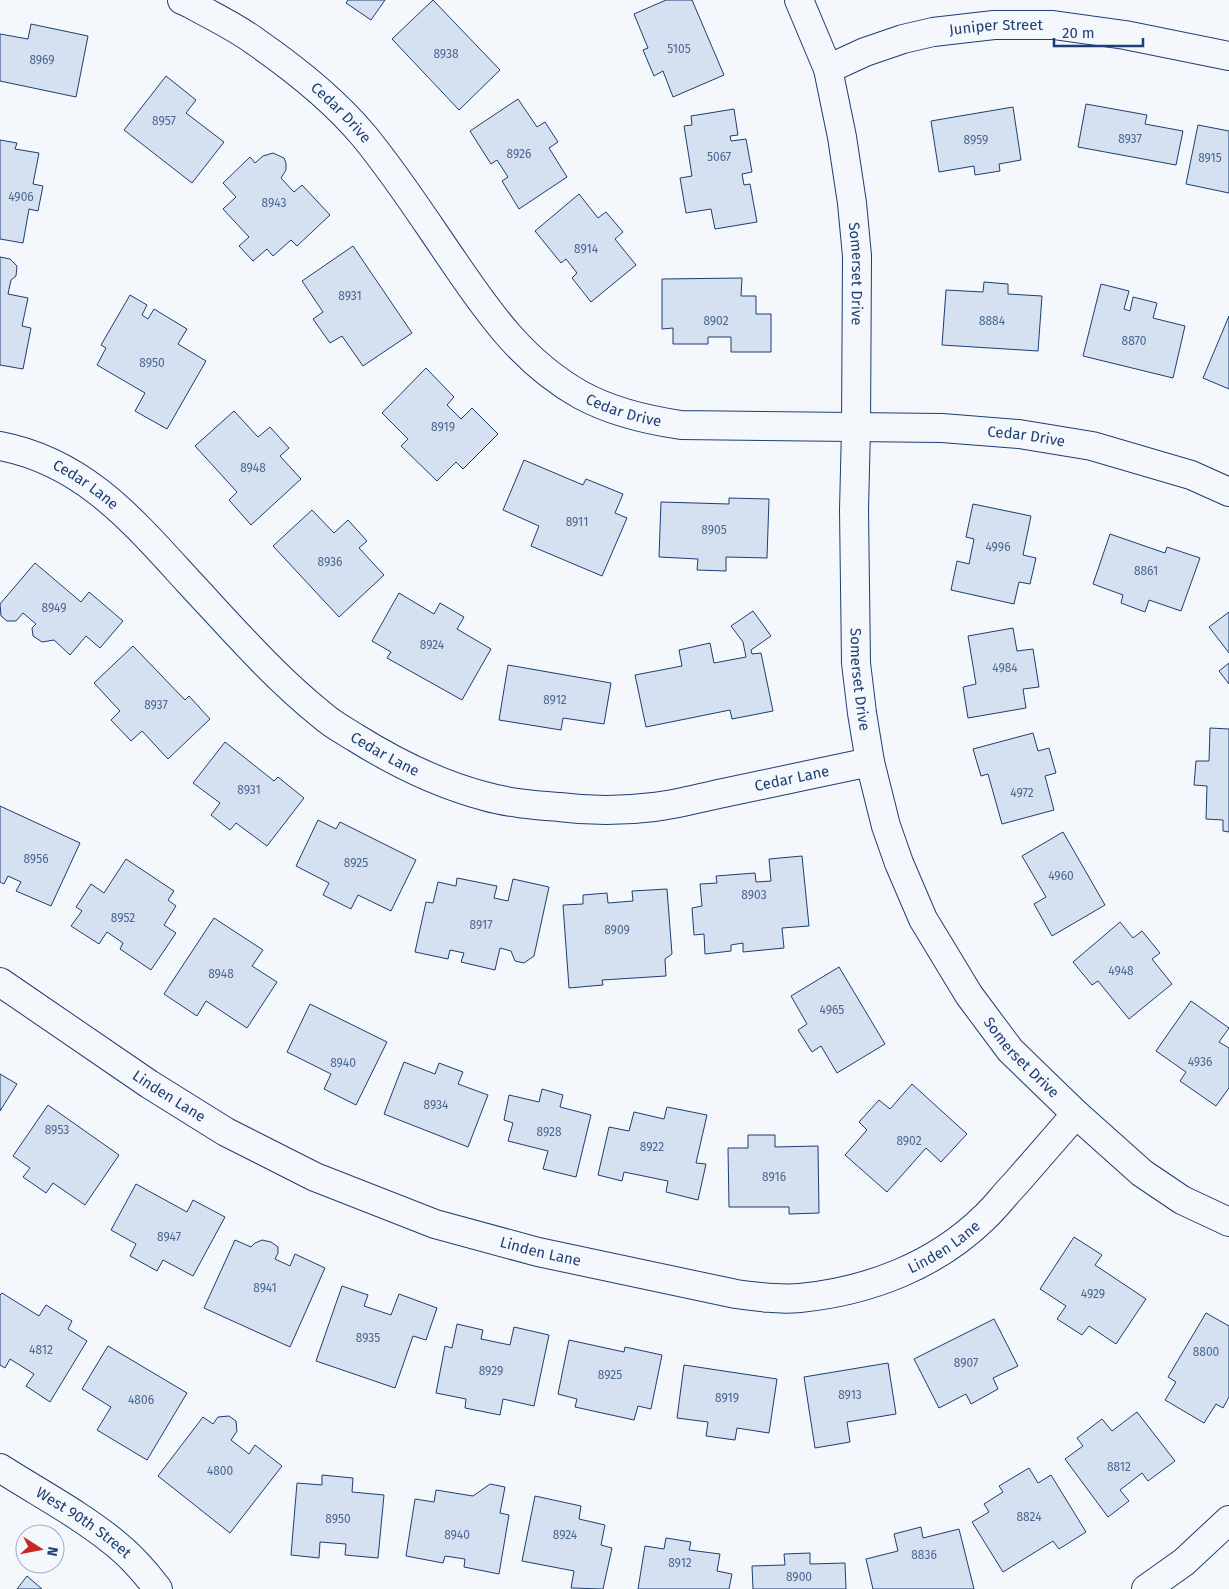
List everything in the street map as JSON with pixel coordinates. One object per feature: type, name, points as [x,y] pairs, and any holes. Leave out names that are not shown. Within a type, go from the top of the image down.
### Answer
[{"type":"street","name":"Cedar Drive","points":[[182,0],[255,41],[320,91],[363,134],[390,168],[484,307],[513,342],[534,362],[580,395],[606,407],[647,420],[681,425],[942,428],[1028,435],[1092,446],[1191,475],[1229,492]]},
{"type":"street","name":"Somerset Drive","points":[[799,0],[828,69],[842,137],[852,203],[856,256],[854,510],[856,663],[870,762],[886,826],[924,918],[969,995],[1010,1050],[1076,1114],[1142,1173],[1182,1200],[1229,1222]]},
{"type":"street","name":"Juniper Street","points":[[828,69],[865,52],[903,39],[933,32],[994,25],[1054,24],[1125,34],[1229,56]]},
{"type":"street","name":"Cedar Lane","points":[[0,446],[14,448],[40,458],[65,469],[89,484],[111,501],[136,525],[268,667],[324,718],[378,752],[418,772],[451,785],[485,796],[520,804],[592,811],[654,807],[870,762]]},
{"type":"street","name":"Linden Lane","points":[[0,982],[149,1084],[226,1132],[315,1177],[435,1224],[491,1240],[538,1252],[726,1292],[769,1298],[799,1298],[859,1288],[888,1279],[915,1267],[941,1252],[986,1216],[1076,1114]]},
{"type":"street","name":"West 90th Street","points":[[0,1468],[92,1525],[118,1545],[143,1570],[158,1589]]},
{"type":"street","points":[[1146,1589],[1184,1562],[1229,1520]]},
{"type":"building","points":[[348,0],[385,0],[371,20],[346,3]]},
{"type":"building","points":[[433,0],[500,70],[459,110],[392,39]]},
{"type":"building","points":[[666,0],[692,0],[724,75],[673,97],[663,71],[654,76],[643,50],[648,48],[634,14]]},
{"type":"building","points":[[31,24],[88,36],[76,97],[0,81],[0,34],[28,39]]},
{"type":"building","points":[[166,76],[196,100],[186,113],[224,142],[192,183],[124,130]]},
{"type":"building","points":[[518,99],[537,127],[545,122],[558,142],[549,148],[567,177],[519,209],[502,181],[508,177],[497,160],[491,164],[470,131]]},
{"type":"building","points":[[1086,104],[1147,115],[1145,124],[1183,131],[1176,165],[1078,147]]},
{"type":"building","points":[[1013,107],[1021,160],[999,164],[1000,171],[975,175],[974,166],[939,172],[931,121]]},
{"type":"building","points":[[734,109],[738,135],[730,136],[731,141],[746,139],[752,172],[742,174],[744,185],[750,184],[757,222],[715,229],[711,209],[686,213],[680,178],[692,176],[684,126],[692,125],[691,116]]},
{"type":"building","points":[[1198,125],[1229,131],[1229,193],[1186,184]]},
{"type":"building","points":[[0,140],[17,143],[15,149],[39,153],[33,184],[43,186],[38,211],[29,209],[23,243],[0,239]]},
{"type":"building","points":[[273,153],[284,158],[286,163],[286,170],[281,178],[294,192],[302,185],[330,215],[297,246],[291,240],[273,256],[267,249],[253,261],[239,246],[249,237],[223,209],[236,197],[223,183],[250,157],[255,163],[263,156]]},
{"type":"building","points":[[579,194],[598,218],[606,212],[623,232],[615,239],[636,265],[591,302],[572,278],[577,273],[566,259],[561,263],[535,231]]},
{"type":"building","points":[[353,246],[412,333],[363,366],[342,336],[330,343],[313,319],[323,312],[302,281]]},
{"type":"building","points":[[0,257],[10,259],[17,266],[16,276],[11,280],[8,294],[28,298],[22,326],[31,328],[23,369],[0,365]]},
{"type":"building","points":[[742,278],[741,296],[756,296],[756,314],[771,314],[771,352],[731,352],[731,337],[708,337],[708,344],[673,344],[673,328],[662,329],[662,279]]},
{"type":"building","points":[[984,282],[1008,284],[1008,294],[1042,296],[1038,351],[942,345],[946,290],[983,292]]},
{"type":"building","points":[[1101,284],[1129,291],[1124,309],[1130,311],[1133,297],[1157,303],[1153,318],[1185,326],[1173,378],[1083,356]]},
{"type":"building","points":[[130,295],[147,305],[142,315],[148,319],[154,309],[187,329],[178,344],[206,361],[167,429],[135,411],[145,393],[97,365],[106,348],[101,345]]},
{"type":"building","points":[[1229,316],[1229,389],[1203,378]]},
{"type":"building","points":[[426,368],[454,397],[447,405],[461,419],[472,408],[498,434],[463,469],[456,462],[437,481],[401,446],[408,439],[382,413]]},
{"type":"building","points":[[234,411],[258,437],[270,427],[289,448],[280,456],[301,479],[251,525],[229,500],[237,492],[195,446]]},
{"type":"building","points":[[524,460],[583,485],[586,479],[623,494],[615,513],[627,518],[602,576],[531,546],[539,526],[503,510]]},
{"type":"building","points":[[729,498],[769,499],[767,558],[726,557],[726,571],[697,570],[698,559],[659,557],[661,502],[729,504]]},
{"type":"building","points":[[973,504],[1031,516],[1023,555],[1036,558],[1030,584],[1019,582],[1014,604],[951,590],[957,561],[969,564],[974,539],[966,537]]},
{"type":"building","points":[[312,510],[334,533],[348,520],[367,541],[359,548],[384,575],[339,617],[273,546]]},
{"type":"building","points":[[1110,534],[1165,553],[1167,547],[1200,558],[1181,611],[1149,600],[1145,612],[1121,603],[1123,595],[1093,584]]},
{"type":"building","points":[[35,563],[81,602],[89,592],[123,621],[100,648],[86,636],[70,655],[54,640],[42,642],[33,636],[32,628],[36,624],[23,613],[16,621],[7,621],[1,616],[0,604]]},
{"type":"building","points":[[399,593],[434,614],[440,603],[464,617],[457,629],[491,649],[462,700],[387,658],[391,652],[372,641]]},
{"type":"building","points":[[753,611],[771,636],[751,650],[752,654],[761,653],[773,711],[732,719],[730,710],[646,727],[635,675],[682,666],[679,650],[710,643],[714,663],[746,657],[743,642],[731,626]]},
{"type":"building","points":[[1229,612],[1229,653],[1209,627]]},
{"type":"building","points":[[1013,628],[1017,651],[1033,649],[1039,687],[1023,689],[1026,708],[968,718],[963,687],[976,684],[968,636]]},
{"type":"building","points":[[133,646],[185,700],[189,696],[210,719],[168,759],[142,731],[131,741],[111,720],[120,711],[94,683]]},
{"type":"building","points":[[1229,663],[1229,684],[1219,671]]},
{"type":"building","points":[[508,665],[611,683],[604,724],[563,718],[561,730],[499,720]]},
{"type":"building","points":[[1210,728],[1229,729],[1229,832],[1223,831],[1223,820],[1206,819],[1207,786],[1194,785],[1196,761],[1209,761]]},
{"type":"building","points":[[1033,733],[1038,751],[1049,748],[1056,773],[1045,776],[1054,810],[1002,824],[988,774],[981,776],[973,749]]},
{"type":"building","points":[[225,742],[274,781],[278,777],[304,798],[267,846],[236,823],[230,830],[211,815],[220,803],[193,783]]},
{"type":"building","points":[[0,806],[80,843],[51,906],[16,891],[21,882],[8,876],[4,884],[0,882]]},
{"type":"building","points":[[318,820],[336,829],[340,822],[416,860],[391,911],[358,895],[351,909],[323,895],[329,883],[296,866]]},
{"type":"building","points":[[1063,832],[1105,905],[1052,936],[1034,904],[1046,897],[1022,856]]},
{"type":"building","points":[[802,856],[809,926],[782,928],[784,948],[743,952],[743,943],[731,945],[731,951],[705,954],[704,934],[694,935],[692,908],[702,906],[700,884],[717,883],[716,876],[755,873],[756,882],[771,881],[769,859]]},
{"type":"building","points":[[126,859],[174,891],[168,900],[176,906],[164,925],[176,933],[151,970],[120,949],[123,943],[107,932],[99,944],[71,926],[82,911],[76,907],[91,884],[104,893]]},
{"type":"building","points":[[457,878],[497,886],[494,898],[508,901],[513,879],[549,887],[534,956],[524,963],[515,961],[511,951],[500,948],[495,970],[461,962],[464,953],[450,950],[448,959],[415,952],[426,902],[433,903],[438,882],[456,886]]},
{"type":"building","points":[[667,889],[672,954],[665,959],[666,976],[602,980],[603,985],[569,988],[563,905],[583,904],[583,895],[607,893],[608,903],[633,901],[632,891]]},
{"type":"building","points":[[214,918],[263,950],[252,966],[277,982],[247,1028],[206,1001],[197,1016],[164,994]]},
{"type":"building","points":[[1120,922],[1133,938],[1142,931],[1160,953],[1152,959],[1172,984],[1129,1019],[1098,981],[1092,985],[1073,962]]},
{"type":"building","points":[[839,967],[885,1044],[837,1073],[821,1046],[812,1052],[798,1030],[807,1024],[791,996]]},
{"type":"building","points":[[1191,1001],[1229,1028],[1219,1042],[1229,1048],[1229,1088],[1216,1106],[1180,1081],[1186,1072],[1156,1051]]},
{"type":"building","points":[[310,1004],[387,1042],[356,1105],[324,1089],[331,1074],[287,1052]]},
{"type":"building","points":[[404,1062],[435,1074],[439,1063],[463,1072],[458,1084],[488,1095],[468,1147],[384,1114]]},
{"type":"building","points":[[0,1074],[17,1084],[0,1111]]},
{"type":"building","points":[[912,1084],[967,1134],[941,1162],[926,1148],[887,1192],[845,1155],[867,1130],[859,1122],[879,1100],[890,1109]]},
{"type":"building","points":[[542,1089],[563,1095],[560,1107],[591,1115],[576,1177],[543,1169],[548,1151],[508,1141],[513,1123],[504,1120],[509,1095],[539,1102]]},
{"type":"building","points":[[48,1105],[119,1155],[85,1205],[53,1183],[46,1193],[23,1177],[30,1168],[13,1156]]},
{"type":"building","points":[[667,1107],[707,1115],[696,1163],[706,1164],[698,1200],[666,1192],[668,1181],[624,1172],[622,1181],[598,1175],[609,1127],[629,1131],[634,1112],[664,1119]]},
{"type":"building","points":[[748,1135],[775,1135],[775,1147],[818,1146],[819,1213],[789,1214],[789,1207],[729,1207],[728,1148],[748,1148]]},
{"type":"building","points":[[136,1184],[187,1212],[193,1200],[225,1217],[193,1276],[163,1260],[157,1271],[130,1256],[136,1244],[111,1230]]},
{"type":"building","points":[[1074,1237],[1102,1255],[1095,1265],[1146,1299],[1116,1344],[1089,1326],[1082,1335],[1057,1319],[1066,1306],[1040,1289]]},
{"type":"building","points":[[235,1240],[251,1247],[262,1240],[271,1242],[278,1247],[275,1259],[290,1266],[295,1254],[325,1268],[290,1347],[204,1308]]},
{"type":"building","points":[[342,1286],[368,1295],[364,1306],[391,1315],[399,1294],[437,1308],[426,1340],[413,1336],[395,1388],[316,1361]]},
{"type":"building","points":[[2,1293],[39,1316],[46,1305],[72,1321],[68,1329],[87,1341],[50,1402],[26,1386],[34,1374],[10,1359],[5,1368],[0,1365],[0,1295]]},
{"type":"building","points":[[1206,1313],[1229,1326],[1229,1397],[1223,1408],[1216,1404],[1204,1423],[1165,1400],[1176,1382],[1168,1377]]},
{"type":"building","points":[[994,1319],[1018,1366],[993,1378],[998,1389],[971,1404],[966,1394],[939,1408],[914,1359]]},
{"type":"building","points":[[457,1324],[483,1330],[481,1339],[510,1345],[514,1327],[549,1335],[534,1406],[503,1399],[500,1415],[465,1408],[466,1399],[436,1393],[445,1346],[452,1348]]},
{"type":"building","points":[[569,1340],[624,1352],[625,1347],[662,1355],[651,1409],[638,1406],[634,1420],[575,1407],[577,1399],[558,1394]]},
{"type":"building","points":[[108,1346],[187,1393],[147,1460],[97,1430],[111,1407],[82,1389]]},
{"type":"building","points":[[888,1363],[896,1414],[847,1422],[850,1442],[815,1448],[804,1377]]},
{"type":"building","points":[[684,1365],[777,1379],[769,1433],[737,1428],[735,1440],[706,1436],[708,1422],[677,1418]]},
{"type":"building","points":[[1137,1412],[1175,1461],[1148,1481],[1142,1473],[1120,1490],[1129,1501],[1108,1517],[1065,1459],[1083,1446],[1077,1438],[1102,1419],[1112,1431]]},
{"type":"building","points":[[229,1416],[236,1421],[237,1431],[231,1440],[249,1454],[255,1445],[282,1466],[230,1533],[158,1476],[203,1417],[213,1424],[218,1417]]},
{"type":"building","points":[[1029,1468],[1038,1483],[1051,1475],[1086,1532],[1059,1549],[1053,1541],[1003,1572],[972,1522],[989,1512],[984,1504],[1003,1492],[999,1486]]},
{"type":"building","points":[[322,1475],[353,1478],[352,1492],[384,1495],[378,1558],[345,1555],[346,1544],[320,1542],[319,1558],[291,1555],[297,1483],[322,1485]]},
{"type":"building","points":[[490,1484],[505,1487],[500,1513],[509,1515],[499,1574],[464,1567],[465,1559],[445,1556],[443,1563],[406,1556],[415,1499],[434,1502],[436,1490],[473,1496]]},
{"type":"building","points":[[535,1496],[581,1506],[579,1519],[605,1525],[601,1545],[612,1548],[603,1589],[571,1588],[574,1571],[522,1561]]},
{"type":"building","points":[[921,1527],[923,1538],[959,1529],[974,1589],[873,1589],[866,1559],[898,1551],[894,1534]]},
{"type":"building","points":[[666,1538],[691,1542],[689,1550],[720,1554],[717,1571],[732,1574],[729,1589],[638,1589],[645,1546],[664,1549]]},
{"type":"building","points":[[810,1553],[810,1564],[845,1563],[846,1589],[753,1589],[752,1566],[785,1565],[784,1554]]},
{"type":"building","points":[[27,1576],[42,1589],[17,1589]]}]
